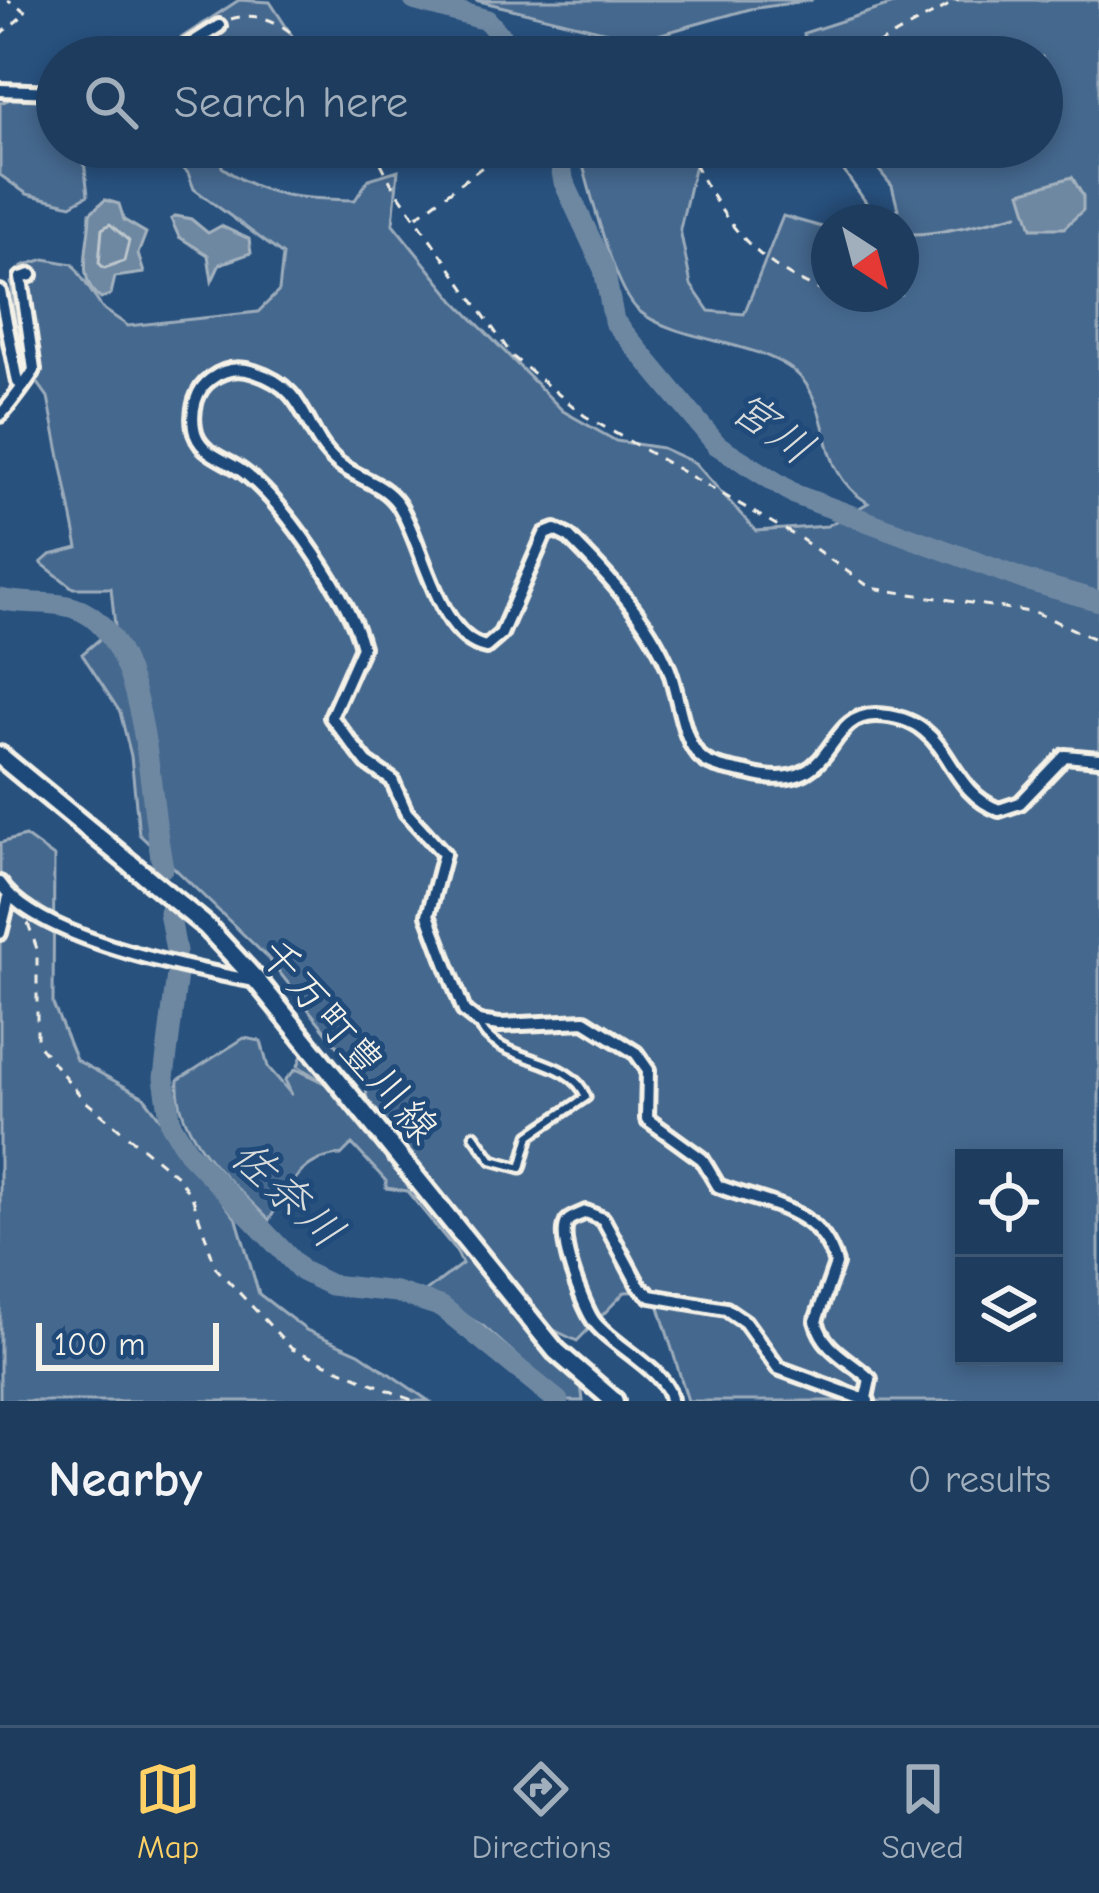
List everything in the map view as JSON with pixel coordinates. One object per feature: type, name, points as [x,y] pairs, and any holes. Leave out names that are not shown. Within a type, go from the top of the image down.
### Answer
[{"type":"main road","name":"千万町豊川線","points":[[0,756],[206,926],[258,982],[556,1351],[614,1401]]},
{"type":"street","points":[[203,36],[219,26]]},
{"type":"street","points":[[0,90],[36,91]]},
{"type":"street","points":[[18,382],[34,370],[21,278],[31,275]]},
{"type":"street","points":[[0,292],[18,382],[13,402],[0,415]]},
{"type":"street","points":[[671,1401],[663,1382],[593,1321],[566,1248],[565,1227],[572,1218],[586,1212],[603,1219],[639,1286],[651,1296],[726,1309],[745,1322],[778,1368],[867,1400],[870,1378],[830,1348],[816,1321],[836,1264],[821,1232],[780,1202],[718,1186],[701,1159],[654,1129],[644,1108],[644,1062],[597,1026],[585,1021],[478,1022],[464,1011],[428,915],[444,854],[406,812],[392,780],[367,763],[332,717],[362,647],[352,615],[265,490],[210,453],[194,430],[196,398],[205,384],[229,370],[246,369],[280,382],[305,408],[329,454],[398,503],[453,626],[476,645],[486,647],[501,634],[545,534],[555,530],[569,537],[640,618],[667,663],[692,744],[705,761],[771,780],[793,780],[814,766],[848,727],[878,715],[930,731],[972,795],[999,810],[1020,803],[1065,756],[1099,759]]},
{"type":"street","points":[[0,883],[10,897],[89,937],[191,969],[258,982]]},
{"type":"street","points":[[0,933],[10,897]]},
{"type":"lane","points":[[474,1135],[492,1160],[521,1168],[530,1135],[586,1097],[570,1077],[491,1041],[478,1022]]},
{"type":"path","points":[[0,35],[27,12],[8,0]]},
{"type":"path","points":[[893,36],[958,0]]},
{"type":"path","points":[[219,26],[257,15],[293,36]]},
{"type":"path","points":[[386,168],[513,357],[585,416],[801,539],[866,585],[905,597],[992,603],[1037,614],[1099,641]]},
{"type":"path","points":[[416,217],[480,168]]},
{"type":"path","points":[[696,168],[712,202],[739,239],[768,264],[811,285]]},
{"type":"path","points":[[10,897],[34,933],[37,949],[37,1043],[84,1100],[177,1176],[193,1199],[216,1268],[292,1349],[414,1401]]},
{"type":"shaded area","points":[[239,0],[270,2],[292,36],[184,36]]},
{"type":"shaded area","points":[[475,0],[813,0],[750,9],[654,36],[624,36]]},
{"type":"shaded area","points":[[906,0],[1099,0],[1099,1401],[688,1401],[654,1291],[625,1292],[577,1341],[552,1329],[366,1101],[367,1084],[269,959],[139,834],[131,756],[120,712],[82,654],[115,626],[111,588],[73,588],[41,563],[50,555],[78,548],[48,397],[22,361],[11,283],[22,266],[45,259],[73,264],[102,308],[128,326],[258,312],[279,291],[283,255],[194,189],[183,168],[224,168],[269,191],[355,200],[369,179],[398,170],[393,224],[455,301],[563,411],[616,441],[662,448],[695,463],[756,531],[827,526],[868,503],[841,477],[806,384],[773,359],[678,331],[639,311],[611,259],[584,168],[694,168],[680,229],[691,285],[709,311],[744,314],[783,216],[811,224],[811,312],[919,312],[919,204],[897,204],[892,186],[877,168],[1063,168],[1063,36],[804,33]]},
{"type":"shaded area","points":[[36,89],[36,168],[85,168],[88,195],[71,205],[27,194],[0,175],[0,103]]},
{"type":"shaded area","points":[[25,836],[54,857],[53,1004],[76,1060],[144,1097],[237,1220],[259,1294],[306,1330],[359,1353],[429,1401],[0,1401],[0,843]]},
{"type":"shaded area","points":[[244,1038],[261,1041],[268,1067],[292,1095],[285,1080],[296,1069],[328,1085],[298,1066],[305,1047],[543,1347],[581,1384],[583,1401],[568,1401],[483,1326],[425,1292],[462,1264],[457,1252],[407,1191],[386,1188],[386,1181],[352,1144],[341,1155],[306,1168],[269,1220],[208,1158],[186,1121],[178,1080]]},
{"type":"water","points":[[1072,177],[1083,196],[1083,210],[1064,228],[1032,228],[1021,192]]},
{"type":"water","points":[[105,200],[119,204],[124,220],[146,233],[138,254],[144,273],[115,277],[111,294],[101,299],[88,281],[85,260],[90,213]]},
{"type":"water","points":[[171,219],[191,219],[208,233],[221,226],[249,239],[251,253],[220,264],[212,281],[208,255],[179,237]]},
{"type":"waterway","name":"宮川","points":[[414,0],[487,20],[500,36]]},
{"type":"waterway","name":"宮川","points":[[561,168],[604,269],[614,321],[717,445],[796,495],[1025,580],[1099,601]]},
{"type":"waterway","points":[[842,168],[867,204]]},
{"type":"waterway","points":[[919,233],[1018,214]]},
{"type":"waterway","name":"佐奈川","points":[[0,599],[82,611],[105,629],[122,656],[143,728],[163,867]]},
{"type":"waterway","name":"佐奈川","points":[[169,912],[176,951]]},
{"type":"waterway","name":"佐奈川","points":[[177,974],[164,1078],[171,1124],[188,1152],[302,1271],[331,1285],[396,1292],[442,1307],[558,1401]]}]
